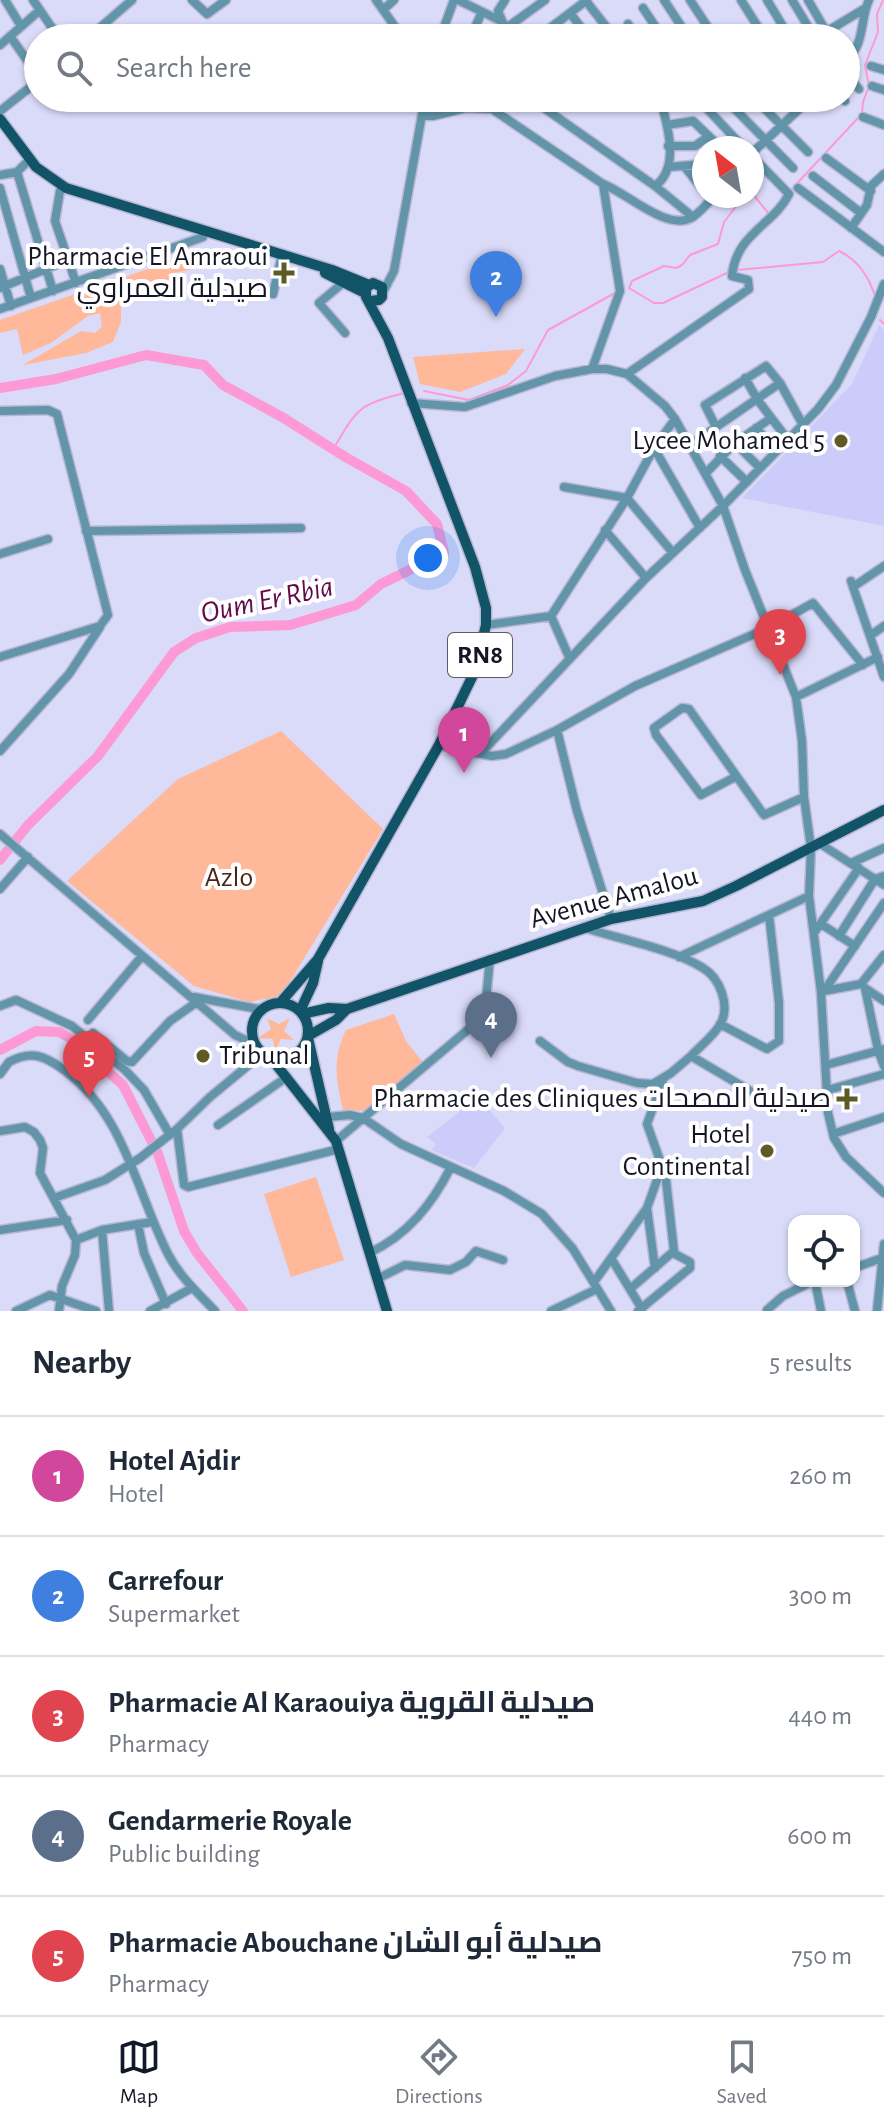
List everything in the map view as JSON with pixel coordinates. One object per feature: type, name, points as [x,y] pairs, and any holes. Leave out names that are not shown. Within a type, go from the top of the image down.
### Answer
[{"type":"main road","points":[[0,119],[24,166],[66,188],[180,227]]},
{"type":"main road","points":[[0,128],[24,166],[60,191],[342,273],[379,300],[382,294]]},
{"type":"main road","points":[[227,240],[369,290]]},
{"type":"main road","name":"RN8","points":[[280,1003],[318,959],[439,745],[475,671],[486,625],[482,590],[369,290]]},
{"type":"main road","name":"RN8","points":[[382,294],[385,329]]},
{"type":"main road","name":"Avenue Amalou","points":[[347,1009],[611,919],[703,901],[884,810]]},
{"type":"main road","name":"RN8","points":[[301,1012],[313,983],[318,959]]},
{"type":"main road","points":[[347,1009],[301,1012],[280,1003],[268,1006],[260,1011],[252,1026],[254,1044],[287,1077],[329,1129],[337,1145],[387,1311]]},
{"type":"main road","points":[[266,1056],[279,1060],[294,1056],[308,1036],[336,1020],[347,1009]]},
{"type":"main road","points":[[301,1012],[307,1022],[315,1079],[329,1129]]},
{"type":"street","points":[[5,0],[21,26]]},
{"type":"street","points":[[33,0],[50,24]]},
{"type":"street","points":[[104,24],[132,0]]},
{"type":"street","points":[[192,0],[207,14],[226,0]]},
{"type":"street","points":[[376,0],[393,24]]},
{"type":"street","points":[[383,10],[394,0]]},
{"type":"street","points":[[446,24],[456,0],[508,24]]},
{"type":"street","points":[[503,23],[498,11],[505,0]]},
{"type":"street","points":[[515,24],[545,0]]},
{"type":"street","points":[[555,24],[586,0],[604,24]]},
{"type":"street","points":[[664,0],[680,24]]},
{"type":"street","points":[[690,0],[706,24]]},
{"type":"street","points":[[741,0],[756,24]]},
{"type":"street","points":[[767,0],[782,24]]},
{"type":"street","points":[[792,0],[807,24]]},
{"type":"street","points":[[808,0],[822,24]]},
{"type":"street","points":[[841,24],[867,2]]},
{"type":"street","points":[[860,33],[867,2]]},
{"type":"street","points":[[643,8],[654,24]]},
{"type":"street","points":[[24,62],[4,38],[40,10]]},
{"type":"street","points":[[476,24],[482,12]]},
{"type":"street","points":[[570,13],[578,24]]},
{"type":"street","points":[[871,66],[884,70]]},
{"type":"street","points":[[872,86],[884,90]]},
{"type":"street","points":[[0,111],[24,90]]},
{"type":"street","points":[[382,294],[394,271],[423,112]]},
{"type":"street","points":[[422,116],[452,112]]},
{"type":"street","points":[[496,112],[603,184],[623,192],[663,218],[683,221],[693,217],[701,208]]},
{"type":"street","points":[[550,112],[655,186],[693,217]]},
{"type":"street","points":[[655,186],[669,167],[664,112]]},
{"type":"street","points":[[738,112],[793,168]]},
{"type":"street","points":[[768,112],[808,152]]},
{"type":"street","points":[[766,140],[796,112]]},
{"type":"street","points":[[697,124],[710,113],[732,136]]},
{"type":"street","points":[[863,117],[884,125]]},
{"type":"street","points":[[667,125],[693,121],[709,136]]},
{"type":"street","points":[[668,146],[689,145],[692,149]]},
{"type":"street","points":[[826,158],[871,191]]},
{"type":"street","points":[[669,167],[692,165]]},
{"type":"street","points":[[0,175],[24,166],[53,291]]},
{"type":"street","points":[[684,166],[692,176]]},
{"type":"street","points":[[627,374],[749,289],[748,280],[732,270],[749,235],[774,213],[787,192],[764,168]]},
{"type":"street","points":[[851,228],[867,205],[871,186],[884,174]]},
{"type":"street","points":[[813,176],[861,213]]},
{"type":"street","points":[[592,369],[620,291],[603,184]]},
{"type":"street","points":[[0,188],[3,213],[31,298]]},
{"type":"street","points":[[798,188],[884,252]]},
{"type":"street","points":[[60,191],[55,221],[76,283]]},
{"type":"street","points":[[0,309],[204,234]]},
{"type":"street","points":[[3,287],[82,254]]},
{"type":"street","points":[[273,294],[281,259]]},
{"type":"street","points":[[0,269],[11,306]]},
{"type":"street","points":[[369,290],[394,271]]},
{"type":"street","points":[[344,282],[319,303],[345,333]]},
{"type":"street","points":[[481,753],[646,578],[803,425],[836,385],[873,313],[884,284]]},
{"type":"street","points":[[716,427],[705,405],[766,366],[780,383],[803,425]]},
{"type":"street","points":[[411,403],[465,407],[531,383],[592,369],[627,374],[665,406],[675,419],[723,506],[796,697],[802,741],[804,797],[815,845],[809,896],[823,992],[833,1134],[846,1157],[884,1193]]},
{"type":"street","points":[[745,378],[788,440]]},
{"type":"street","points":[[690,445],[780,383]]},
{"type":"street","points":[[0,411],[48,410],[57,414],[108,615],[69,674],[0,751]]},
{"type":"street","points":[[706,473],[735,443],[771,418]]},
{"type":"street","points":[[486,625],[551,616],[675,419]]},
{"type":"street","points":[[756,428],[777,451]]},
{"type":"street","points":[[735,443],[760,468]]},
{"type":"street","points":[[654,448],[700,528]]},
{"type":"street","points":[[720,456],[747,482]]},
{"type":"street","points":[[564,487],[627,498],[673,553]]},
{"type":"street","points":[[86,531],[301,528]]},
{"type":"street","points":[[605,530],[646,578]]},
{"type":"street","points":[[0,554],[48,539]]},
{"type":"street","points":[[884,566],[852,584],[884,677]]},
{"type":"street","points":[[439,745],[492,756],[506,754],[557,730],[635,686],[768,628],[813,603],[863,665]]},
{"type":"street","points":[[551,616],[569,657]]},
{"type":"street","points":[[0,657],[100,626]]},
{"type":"street","points":[[871,635],[884,626]]},
{"type":"street","points":[[796,697],[878,657]]},
{"type":"street","points":[[735,777],[701,795],[654,728],[687,708],[764,815],[804,797]]},
{"type":"street","points":[[557,730],[577,811],[611,919]]},
{"type":"street","points":[[0,834],[235,1035],[254,1044]]},
{"type":"street","points":[[815,845],[880,878],[884,885]]},
{"type":"street","points":[[814,933],[855,866],[884,848]]},
{"type":"street","points":[[0,889],[25,855]]},
{"type":"street","points":[[839,936],[880,878]]},
{"type":"street","points":[[679,957],[809,896]]},
{"type":"street","points":[[823,992],[884,903]]},
{"type":"street","points":[[720,1024],[767,1049],[779,1041],[779,1003],[769,915]]},
{"type":"street","points":[[821,924],[855,946]]},
{"type":"street","points":[[540,1041],[568,1062],[646,1085],[663,1080],[691,1056],[720,1024],[723,998],[717,980],[704,968],[679,957],[585,928]]},
{"type":"street","points":[[884,955],[863,986],[884,1066]]},
{"type":"street","points":[[88,1020],[142,956]]},
{"type":"street","points":[[0,1006],[9,1001],[25,1002],[72,1026],[140,1084],[172,1134],[184,1185],[188,1187],[337,1145],[363,1118],[482,1015],[491,973],[490,959]]},
{"type":"street","points":[[823,992],[863,986],[884,1001]]},
{"type":"street","points":[[193,999],[258,1009],[268,1006]]},
{"type":"street","points":[[93,1033],[132,1062],[193,999]]},
{"type":"street","points":[[826,1065],[881,1050]]},
{"type":"street","points":[[0,1074],[9,1062],[36,1054],[45,1057],[86,1089],[100,1104],[136,1161],[152,1222],[179,1274],[215,1311]]},
{"type":"street","points":[[54,1198],[105,1180],[136,1161],[172,1134],[210,1097],[266,1056]]},
{"type":"street","points":[[691,1056],[769,1102],[828,1094],[884,1074]]},
{"type":"street","points":[[218,1125],[287,1077]]},
{"type":"street","points":[[663,1080],[647,1124],[666,1180],[673,1253]]},
{"type":"street","points":[[328,1117],[350,1115],[363,1118],[401,1144],[521,1200],[542,1214],[573,1249],[611,1311]]},
{"type":"street","points":[[833,1134],[884,1117]]},
{"type":"street","points":[[0,1131],[25,1127],[37,1135],[43,1148],[40,1173],[76,1240],[75,1255],[62,1286],[59,1311]]},
{"type":"street","points":[[551,1311],[595,1285],[647,1208],[662,1166]]},
{"type":"street","points":[[369,1253],[395,1238],[430,1205],[451,1167]]},
{"type":"street","points":[[647,1208],[655,1268]]},
{"type":"street","points":[[0,1230],[67,1220]]},
{"type":"street","points":[[76,1240],[102,1230],[152,1222]]},
{"type":"street","points":[[138,1224],[144,1253],[166,1304]]},
{"type":"street","points":[[102,1230],[109,1311]]},
{"type":"street","points":[[880,1310],[884,1244]]},
{"type":"street","points":[[377,1279],[405,1265],[450,1270],[466,1262],[476,1251],[503,1260]]},
{"type":"street","points":[[630,1289],[673,1253]]},
{"type":"street","points":[[611,1258],[640,1310],[690,1268],[690,1262],[673,1253]]},
{"type":"street","points":[[860,1266],[882,1258]]},
{"type":"street","points":[[768,1311],[783,1296],[802,1287]]},
{"type":"street","points":[[815,1287],[821,1311]]},
{"type":"street","points":[[849,1287],[855,1311]]},
{"type":"street","points":[[150,1311],[192,1288]]},
{"type":"street","points":[[16,1311],[44,1296],[61,1297],[96,1311]]},
{"type":"street","points":[[574,1300],[581,1311]]},
{"type":"shaded area","name":"Lycee Mohamed 5","points":[[879,325],[884,330],[884,526],[742,498],[852,384]]},
{"type":"shaded area","points":[[478,1097],[505,1128],[474,1168],[431,1150],[436,1144],[427,1137]]},
{"type":"green space","points":[[194,253],[202,260],[199,268],[168,274],[173,294],[131,301],[121,306],[121,322],[113,342],[86,353],[23,365],[81,331],[95,333],[102,327],[100,313],[88,316],[51,343],[23,355],[17,329],[0,333],[0,320]]},
{"type":"green space","points":[[525,349],[506,374],[460,392],[420,384],[413,357]]},
{"type":"green space","name":"Azlo","points":[[281,731],[383,829],[281,996],[249,1002],[194,986],[67,881],[178,779]]},
{"type":"green space","points":[[394,1014],[406,1041],[425,1065],[368,1111],[343,1110],[337,1070],[346,1030]]},
{"type":"green space","points":[[267,1018],[279,1024],[290,1018],[284,1031],[294,1040],[281,1039],[275,1052],[273,1039],[258,1038],[271,1029]]},
{"type":"green space","points":[[316,1177],[344,1260],[291,1277],[264,1194]]},
{"type":"waterway","points":[[862,113],[869,86],[865,65],[878,32],[877,14],[883,0]]},
{"type":"waterway","points":[[789,192],[858,118]]},
{"type":"waterway","points":[[731,271],[663,303],[654,303],[629,288],[632,281],[664,266],[676,268],[690,255],[718,244],[724,222],[735,208]]},
{"type":"waterway","points":[[764,208],[769,214]]},
{"type":"waterway","points":[[737,270],[823,262],[839,251],[862,270],[875,296]]},
{"type":"waterway","points":[[424,391],[469,400],[508,385],[526,371],[548,330],[615,293]]},
{"type":"waterway","points":[[880,320],[884,324]]},
{"type":"waterway","name":"Oum Er Rbia","points":[[0,388],[56,379],[146,355],[204,365],[223,385],[406,491],[437,524],[444,553],[381,584],[356,605],[290,625],[230,627],[196,638],[174,652],[98,756],[28,825],[0,860]]},
{"type":"waterway","points":[[333,449],[360,410],[376,401],[404,393]]},
{"type":"waterway","name":"Oum Er Rbia","points":[[0,1050],[36,1031],[59,1032],[73,1040],[123,1085],[158,1154],[184,1231],[197,1253],[243,1311]]},
{"type":"place","name":"Pharmacie El Amraoui صيدلية العمراوي","points":[[284,273]]},
{"type":"place","name":"Carrefour","points":[[496,317]]},
{"type":"place","name":"Lycee Mohamed 5","points":[[841,441]]},
{"type":"place","name":"Pharmacie Al Karaouiya صيدلية القروية","points":[[780,675]]},
{"type":"place","name":"Hotel Ajdir","points":[[464,773]]},
{"type":"place","name":"Tribunal","points":[[203,1056]]},
{"type":"place","name":"Gendarmerie Royale","points":[[491,1058]]},
{"type":"place","name":"Pharmacie Abouchane صيدلية أبو الشان","points":[[89,1097]]},
{"type":"place","name":"Pharmacie des Cliniques صيدلية المصحات","points":[[847,1099]]},
{"type":"place","name":"Hotel Continental","points":[[767,1151]]}]
